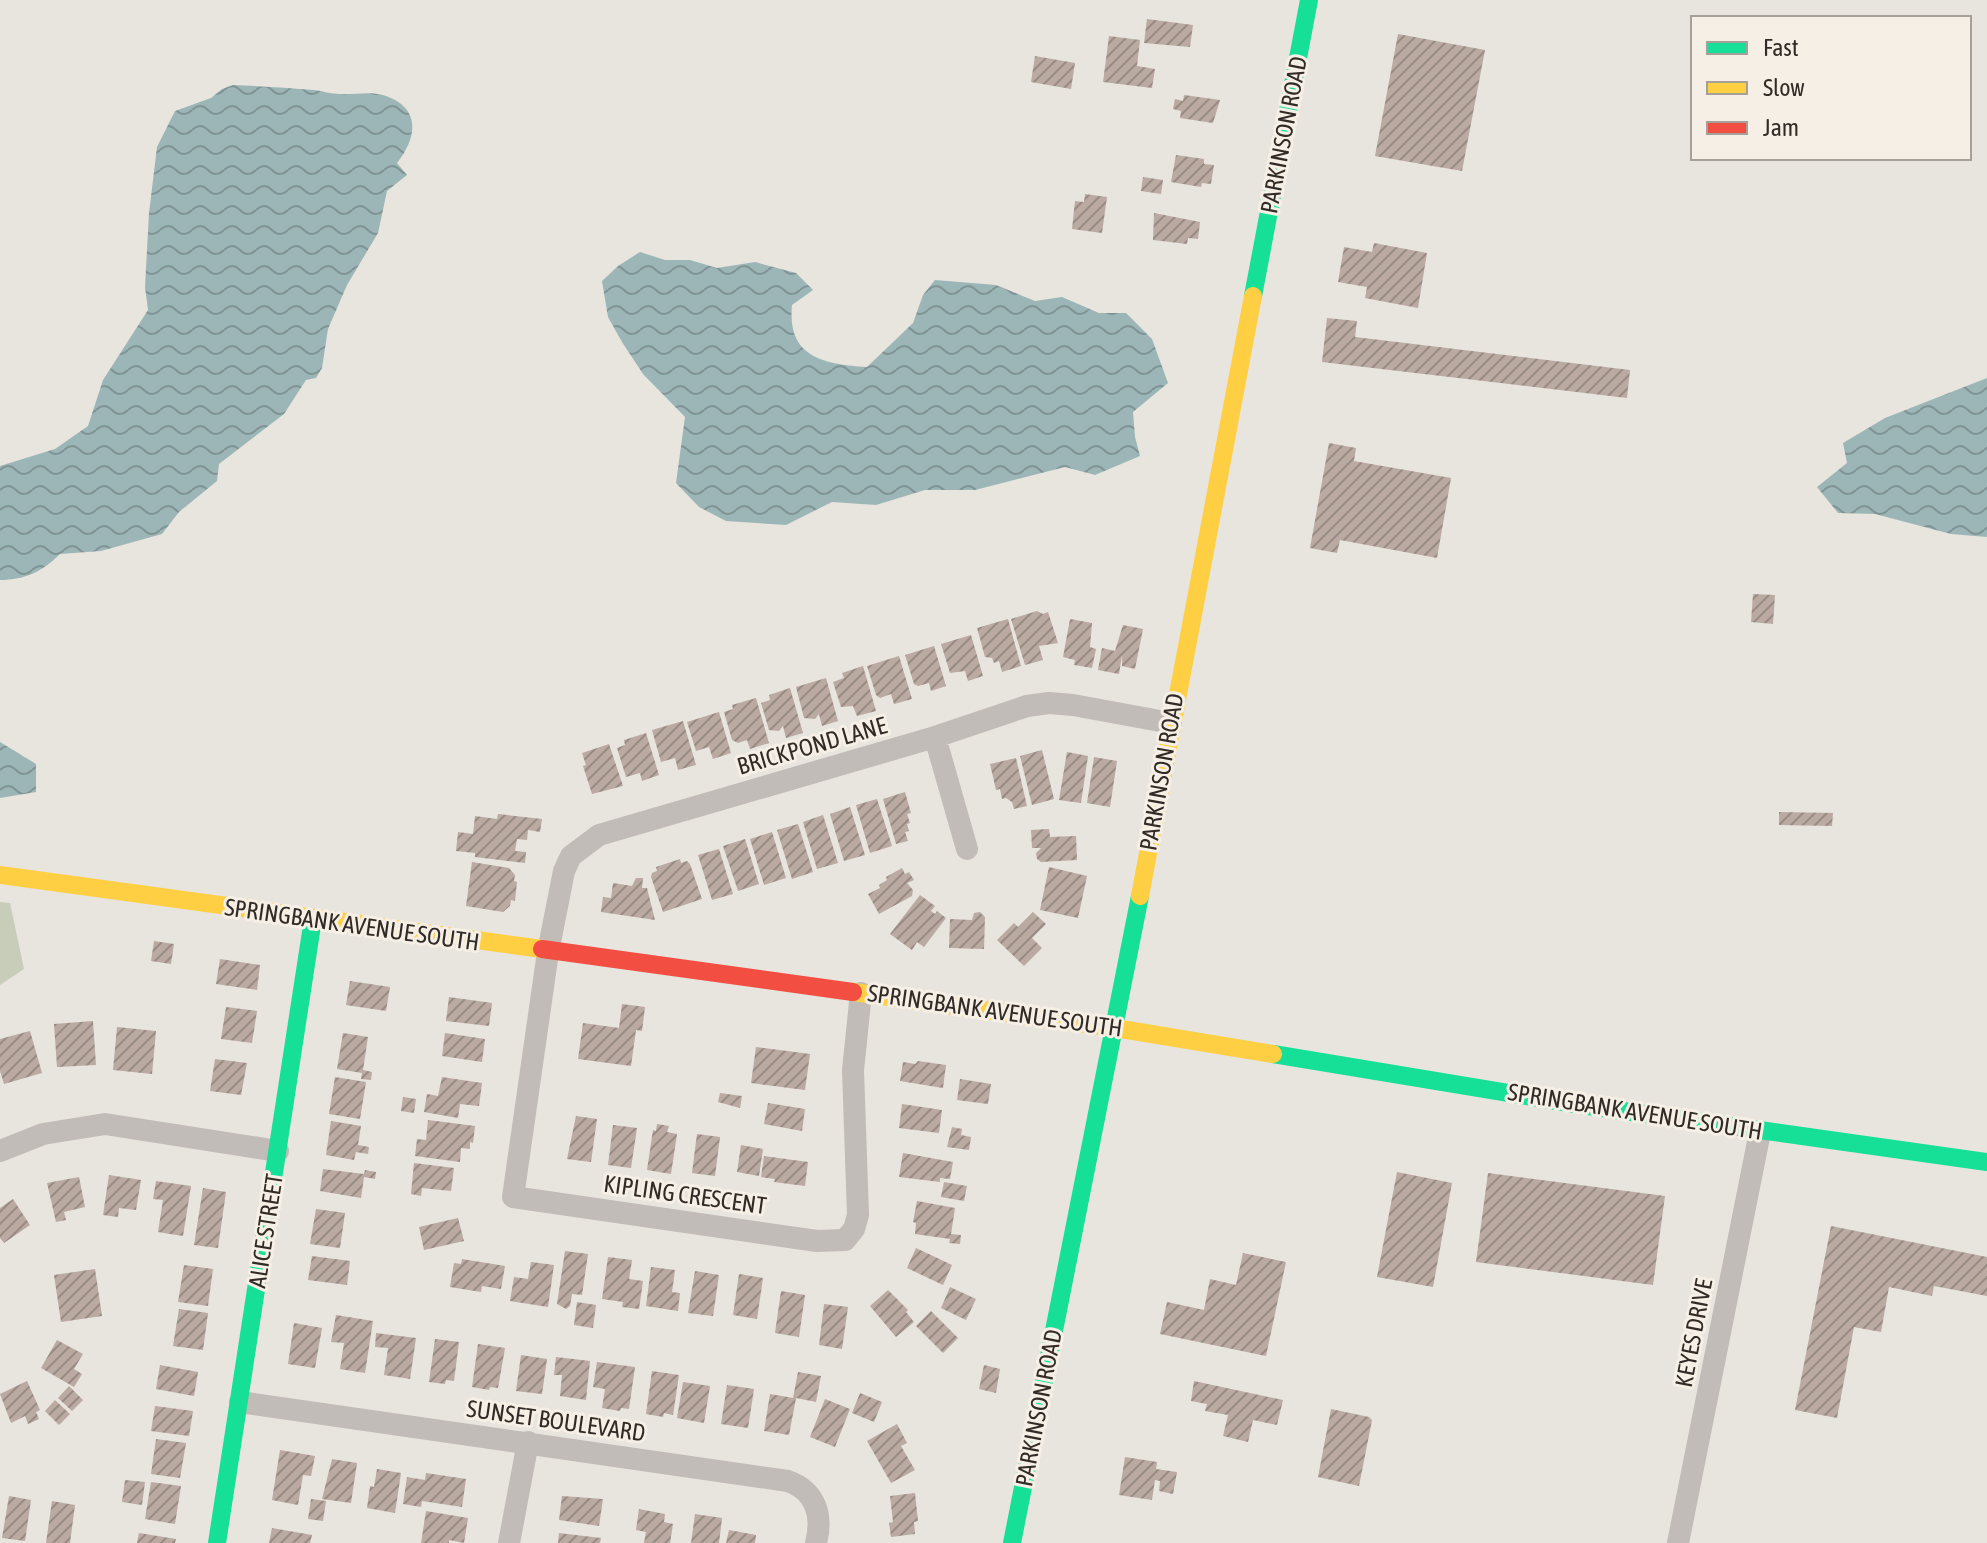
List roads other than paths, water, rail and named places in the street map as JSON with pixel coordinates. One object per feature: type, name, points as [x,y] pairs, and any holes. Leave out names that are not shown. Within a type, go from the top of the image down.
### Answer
[{"type":"main road","name":"PARKINSON ROAD","points":[[1012,1543],[1115,1028],[1309,0]]},
{"type":"main road","name":"SPRINGBANK AVENUE SOUTH","points":[[0,875],[1115,1028],[1760,1132],[1987,1162]]},
{"type":"main road","name":"ALICE STREET","points":[[217,1543],[313,919]]},
{"type":"street","name":"BRICKPOND LANE","points":[[548,952],[564,871],[571,856],[595,837],[935,737],[1021,708],[1049,703],[1171,723]]},
{"type":"street","points":[[935,737],[967,849]]},
{"type":"street","name":"KIPLING CRESCENT","points":[[548,952],[513,1197],[832,1243],[845,1240],[854,1229],[858,1215],[853,1070],[861,993]]},
{"type":"street","points":[[0,1151],[43,1134],[105,1124],[278,1151]]},
{"type":"street","name":"KEYES DRIVE","points":[[1678,1543],[1760,1132]]},
{"type":"street","name":"SUNSET BOULEVARD","points":[[240,1402],[788,1481],[799,1485],[816,1504],[819,1517],[816,1543]]},
{"type":"street","points":[[509,1543],[528,1442]]},
{"type":"water","points":[[233,85],[336,94],[378,94],[395,100],[410,115],[412,133],[397,163],[407,175],[387,191],[378,233],[347,285],[328,329],[322,368],[316,378],[306,380],[284,414],[219,464],[217,481],[179,512],[162,534],[101,551],[60,554],[33,573],[0,580],[0,466],[55,449],[88,426],[103,380],[148,310],[145,287],[149,213],[157,147],[175,111],[211,98]]},
{"type":"water","points":[[640,252],[665,260],[690,260],[717,268],[755,262],[796,273],[813,290],[792,305],[796,337],[812,355],[836,364],[867,367],[913,323],[923,295],[935,280],[996,285],[1035,301],[1062,297],[1099,313],[1126,313],[1152,339],[1168,383],[1133,412],[1140,456],[1095,475],[1065,467],[975,490],[925,490],[876,505],[832,502],[786,525],[726,521],[699,507],[676,483],[685,417],[643,374],[608,317],[602,281]]},
{"type":"water","points":[[1987,378],[1987,537],[1951,534],[1875,514],[1838,513],[1817,487],[1847,463],[1843,443],[1885,418]]},
{"type":"water","points":[[0,742],[36,764],[36,792],[0,798]]}]
